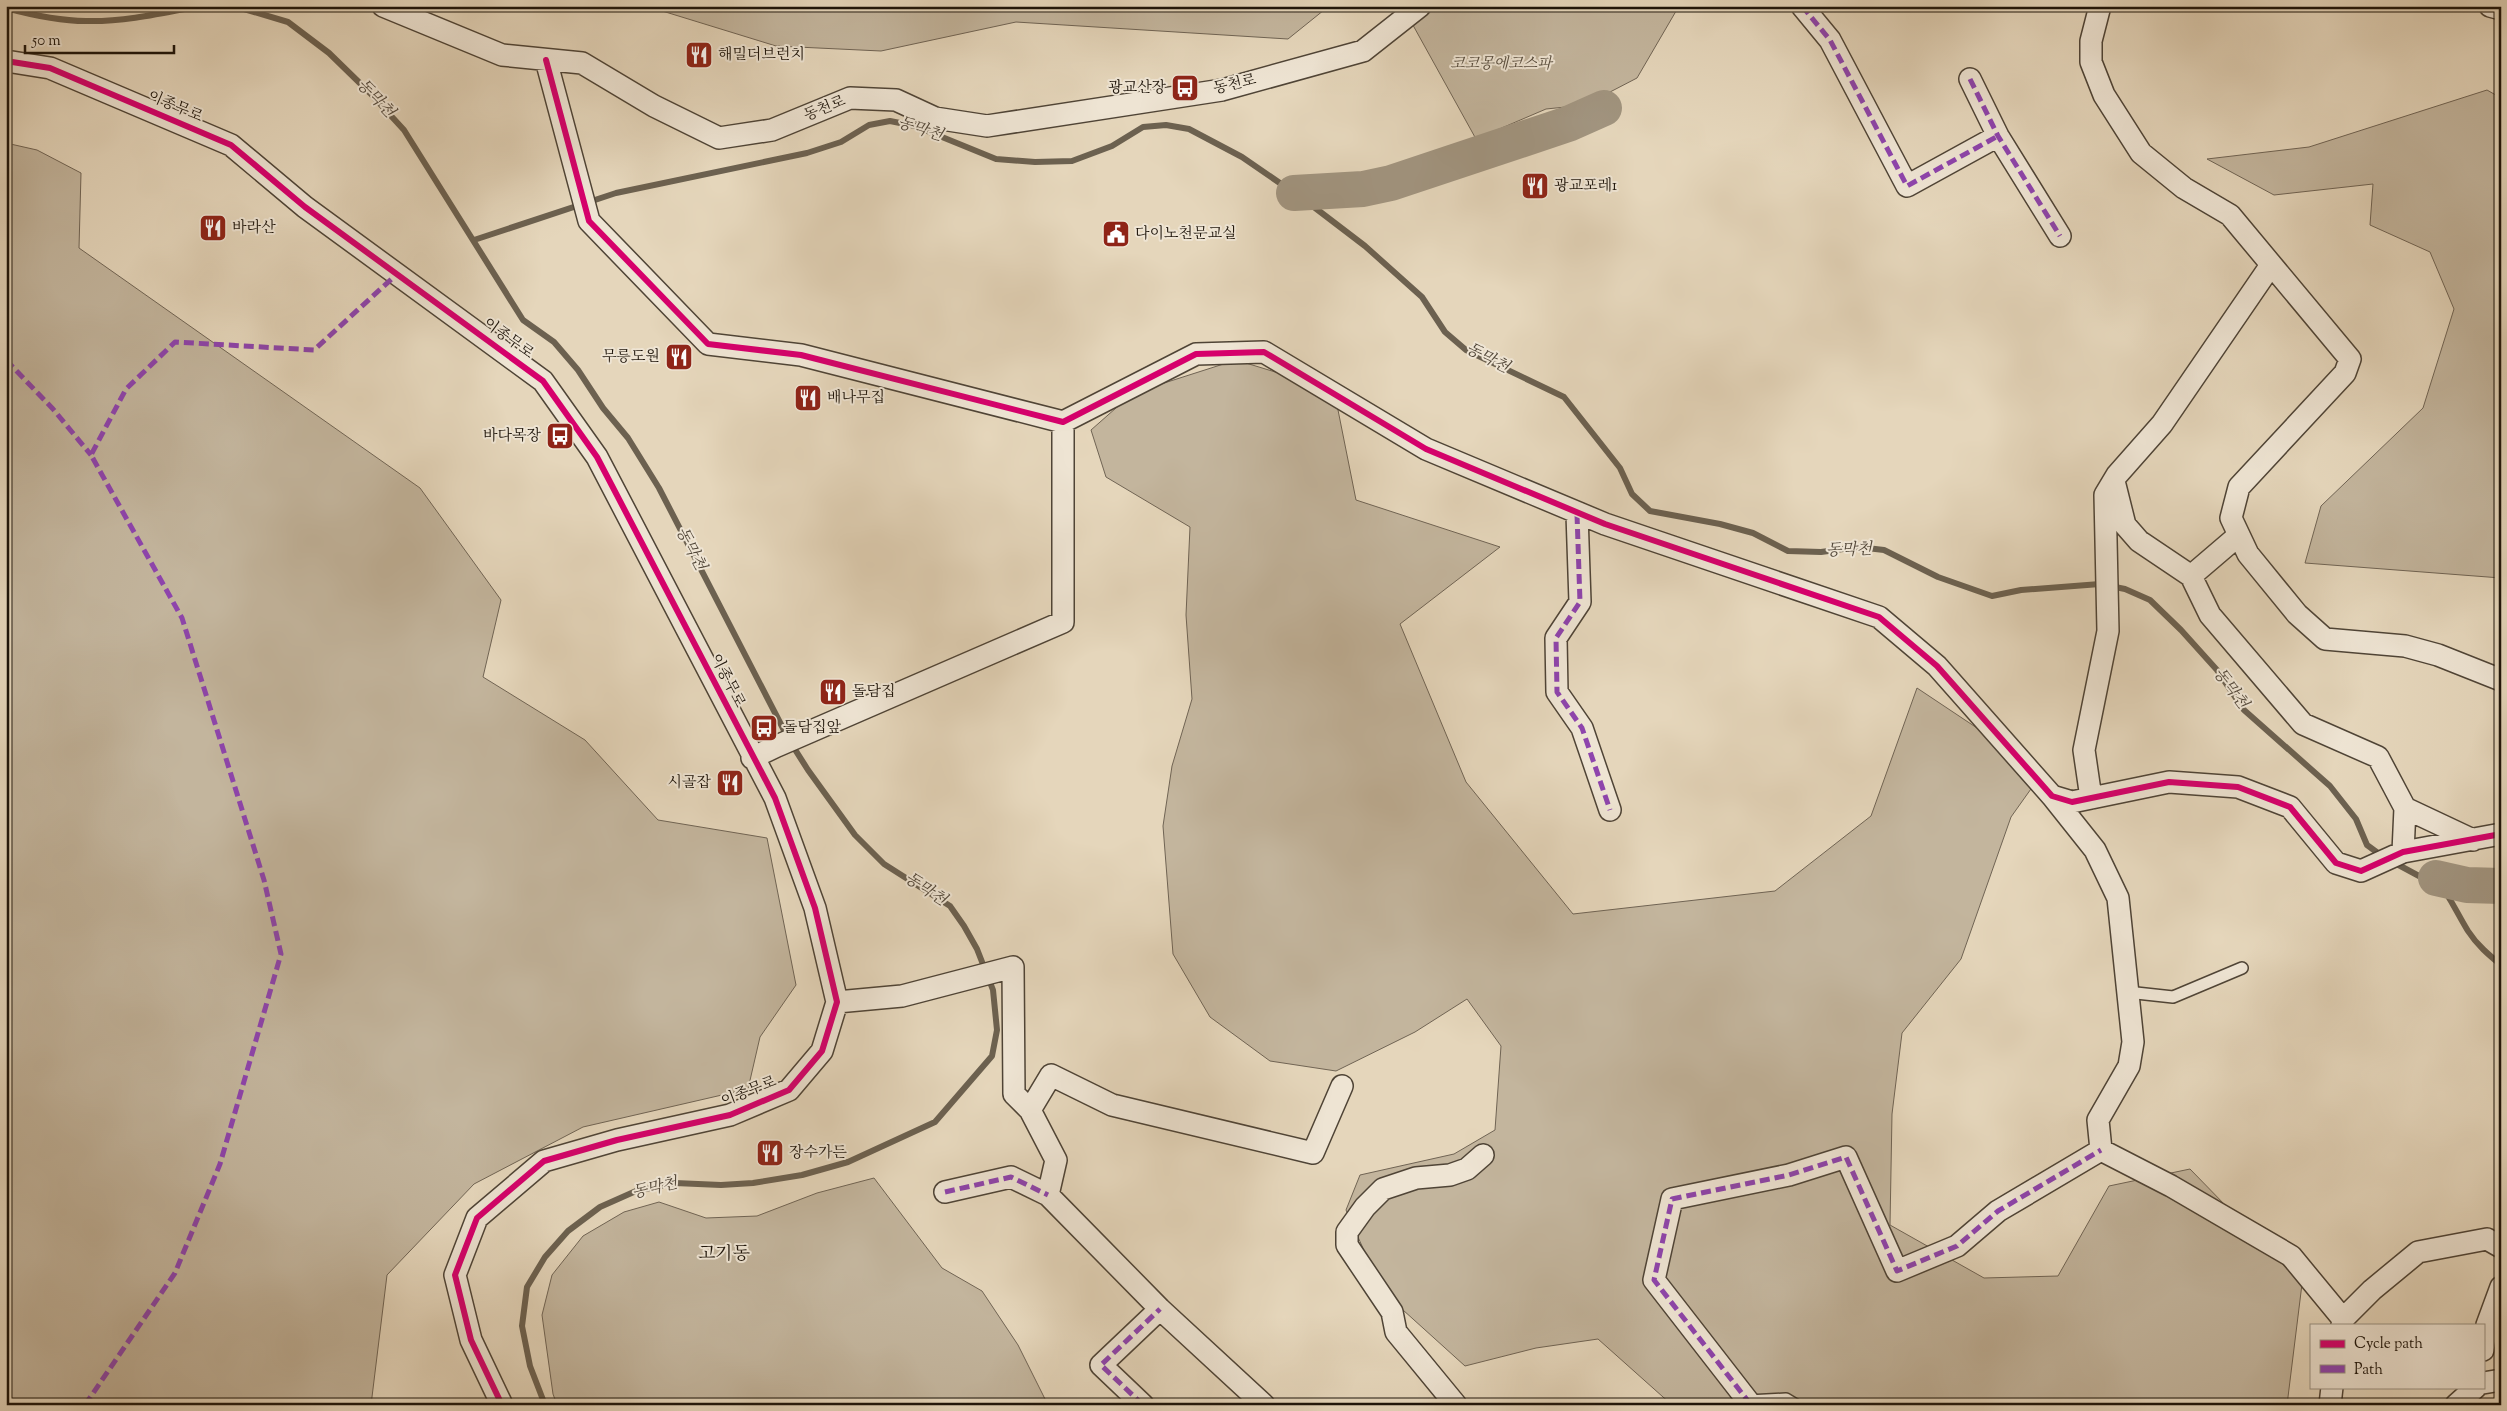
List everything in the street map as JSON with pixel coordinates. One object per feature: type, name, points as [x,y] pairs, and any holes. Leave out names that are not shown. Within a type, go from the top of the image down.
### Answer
[{"type":"street","name":"동천로","points":[[384,6],[502,56],[582,63],[654,106],[720,138],[772,130],[850,98],[896,100],[935,118],[987,126],[1222,90],[1363,51],[1408,18],[1420,6]]},
{"type":"street","points":[[1802,6],[1830,40],[1907,186],[1998,136]]},
{"type":"street","points":[[2100,6],[2091,41],[2090,62],[2104,96],[2141,153],[2184,188],[2230,214],[2350,359],[2345,373],[2239,487],[2232,518],[2248,554],[2296,614],[2324,639],[2405,646],[2438,655],[2501,680]]},
{"type":"street","points":[[2490,6],[2501,9]]},
{"type":"street","points":[[546,60],[589,221],[708,344],[802,355],[1063,422],[1196,354],[1264,352],[1426,450],[1578,514],[1880,617],[1937,666],[2052,796],[2095,850],[2118,898],[2133,1042],[2129,1066],[2098,1120],[2101,1150]]},
{"type":"street","name":"이종무로","points":[[6,61],[50,68],[231,145],[305,207],[543,381],[597,457],[774,798],[815,908],[836,1002],[822,1051],[789,1090],[730,1115],[617,1140],[544,1161],[477,1218],[455,1275],[471,1340],[502,1405]]},
{"type":"street","points":[[1970,79],[1998,136],[2060,236]]},
{"type":"street","points":[[2092,798],[2084,750],[2108,631],[2105,495],[2114,481],[2162,424],[2271,265]]},
{"type":"street","points":[[752,758],[1063,622],[1063,422]]},
{"type":"street","points":[[2114,481],[2125,525],[2138,541],[2191,576],[2210,615],[2303,724],[2378,757],[2405,808],[2403,852]]},
{"type":"street","points":[[1578,514],[1580,602],[1556,638],[1557,692],[1582,728],[1610,810]]},
{"type":"street","points":[[2191,576],[2239,535]]},
{"type":"street","points":[[2052,796],[2072,802],[2170,782],[2238,787],[2290,806],[2336,863],[2360,871],[2403,852],[2501,834]]},
{"type":"street","points":[[2405,808],[2473,840]]},
{"type":"street","points":[[836,1002],[902,996],[1014,967],[1014,1094],[1030,1110],[1056,1160],[1048,1196]]},
{"type":"street","points":[[1030,1110],[1051,1075],[1112,1105],[1313,1153],[1342,1086]]},
{"type":"street","points":[[2101,1150],[2171,1186],[2292,1256],[2343,1322],[2372,1290],[2418,1252],[2487,1239],[2501,1247]]},
{"type":"street","points":[[1747,1403],[1654,1280],[1672,1199],[1789,1175],[1846,1157],[1897,1271],[1957,1246],[1998,1211],[2101,1150]]},
{"type":"street","points":[[1456,1405],[1396,1332],[1392,1312],[1348,1245],[1347,1232],[1365,1207],[1383,1189],[1416,1178],[1450,1175],[1467,1169],[1483,1155]]},
{"type":"street","points":[[944,1192],[1011,1176],[1048,1196],[1160,1309],[1264,1405]]},
{"type":"street","points":[[2484,1341],[2486,1324],[2501,1287]]},
{"type":"street","points":[[1143,1405],[1101,1365],[1160,1309]]},
{"type":"street","points":[[2484,1383],[2501,1380]]},
{"type":"street","points":[[2330,1405],[2332,1388]]},
{"type":"street","points":[[2456,1405],[2475,1388]]},
{"type":"lane","points":[[2127,992],[2174,997],[2242,968]]},
{"type":"lane","points":[[1747,1403],[1786,1399],[1796,1405]]},
{"type":"green space","points":[[646,6],[1329,6],[1288,39],[1016,22],[881,51],[776,46]]},
{"type":"green space","name":"코코몽에코스파","points":[[1425,6],[1679,6],[1637,78],[1585,105],[1546,109],[1476,139],[1409,18]]},
{"type":"green space","points":[[2487,90],[2501,98],[2501,578],[2305,563],[2321,506],[2423,408],[2454,309],[2430,252],[2370,225],[2373,184],[2274,195],[2207,159],[2309,147]]},
{"type":"green space","points":[[6,143],[37,150],[81,173],[79,248],[420,488],[501,600],[483,677],[585,740],[658,820],[767,838],[796,985],[760,1037],[748,1089],[583,1127],[474,1184],[387,1275],[371,1405],[6,1405]]},
{"type":"green space","points":[[1236,360],[1334,390],[1356,500],[1500,547],[1400,624],[1466,782],[1573,914],[1775,891],[1871,816],[1917,688],[2043,772],[2011,817],[1961,959],[1902,1033],[1892,1114],[1890,1225],[1984,1278],[2058,1276],[2109,1186],[2190,1169],[2302,1284],[2287,1405],[1672,1405],[1598,1339],[1536,1348],[1465,1366],[1382,1291],[1346,1210],[1360,1175],[1454,1154],[1495,1130],[1501,1046],[1467,999],[1415,1032],[1336,1071],[1270,1061],[1210,1017],[1173,954],[1163,826],[1172,766],[1192,699],[1186,615],[1190,527],[1106,477],[1091,430],[1133,393]]},
{"type":"green space","points":[[874,1178],[942,1268],[982,1291],[1018,1345],[1048,1405],[557,1405],[553,1394],[542,1315],[552,1275],[583,1236],[624,1212],[659,1202],[706,1218],[757,1216],[817,1193]]},
{"type":"waterway","name":"동막천","points":[[6,8],[56,19],[100,21],[200,6]]},
{"type":"waterway","name":"동막천","points":[[234,6],[288,22],[329,53],[404,130],[523,320],[554,342],[578,370],[603,408],[628,438],[659,488],[789,740],[808,770],[855,835],[884,864],[950,906],[977,949],[993,990],[997,1030],[992,1056],[935,1122],[848,1162],[802,1175],[753,1183],[721,1185],[675,1183],[636,1191],[600,1207],[568,1231],[545,1257],[527,1287],[522,1326],[530,1366],[545,1405]]},
{"type":"waterway","name":"동막천","points":[[1294,193],[1363,189],[1391,183],[1568,124],[1604,108]]},
{"type":"waterway","name":"동막천","points":[[474,240],[616,193],[807,153],[841,142],[869,125],[890,121],[915,126],[996,159],[1035,162],[1072,161],[1112,146],[1143,127],[1166,125],[1189,129],[1242,157],[1306,201],[1365,246],[1422,297],[1445,332],[1466,350],[1564,397],[1620,468],[1632,494],[1650,511],[1720,524],[1753,533],[1788,551],[1821,552],[1858,547],[1884,550],[1938,577],[1992,596],[2021,590],[2100,584],[2125,589],[2150,600],[2181,630],[2217,670],[2244,710],[2330,786],[2356,819],[2367,845],[2382,856]]},
{"type":"waterway","name":"동막천","points":[[2393,862],[2419,876],[2436,878],[2472,936],[2483,950],[2501,965]]},
{"type":"waterway","name":"동막천","points":[[2436,878],[2467,885],[2501,886]]},
{"type":"marked path","points":[[1802,6],[1830,40],[1907,186],[1998,136]]},
{"type":"marked path","points":[[1970,79],[1998,136],[2060,236]]},
{"type":"marked path","points":[[85,1405],[175,1273],[220,1164],[281,954],[264,880],[182,618],[91,455],[126,389],[175,342],[314,350],[397,274]]},
{"type":"marked path","points":[[6,360],[53,409],[91,455]]},
{"type":"marked path","points":[[1577,514],[1580,602],[1556,638],[1557,692],[1582,728],[1610,810]]},
{"type":"marked path","points":[[1747,1405],[1748,1401],[1654,1280],[1672,1199],[1789,1175],[1846,1157],[1897,1271],[1957,1246],[1998,1211],[2101,1150]]},
{"type":"marked path","points":[[945,1192],[1011,1177],[1048,1195]]},
{"type":"marked path","points":[[1143,1405],[1101,1365],[1160,1309]]},
{"type":"cycle path","points":[[546,60],[589,221],[708,344],[801,355],[1063,422],[1196,354],[1264,352],[1426,449],[1605,524],[1879,617],[1937,666],[2052,796],[2072,802],[2169,782],[2238,787],[2290,807],[2336,863],[2361,871],[2403,852],[2501,834]]},
{"type":"cycle path","points":[[6,61],[50,68],[231,145],[305,207],[543,381],[597,457],[775,798],[815,908],[837,1002],[822,1051],[789,1090],[730,1115],[617,1140],[544,1161],[477,1218],[455,1275],[471,1340],[502,1405]]},
{"type":"place","name":"해밀더브런치","points":[[699,55]]},
{"type":"place","name":"광교산장","points":[[1185,88]]},
{"type":"place","name":"광교포레1","points":[[1535,186]]},
{"type":"place","name":"바라산","points":[[213,228]]},
{"type":"place","name":"다이노천문교실","points":[[1116,234]]},
{"type":"place","name":"무릉도원","points":[[679,357]]},
{"type":"place","name":"배나무집","points":[[808,398]]},
{"type":"place","name":"바다목장","points":[[560,436]]},
{"type":"place","name":"돌담집","points":[[833,692]]},
{"type":"place","name":"돌담집앞","points":[[764,728]]},
{"type":"place","name":"시골잡","points":[[730,783]]},
{"type":"place","name":"장수가든","points":[[770,1153]]},
{"type":"district","name":"고기동","points":[[724,1255]]}]
